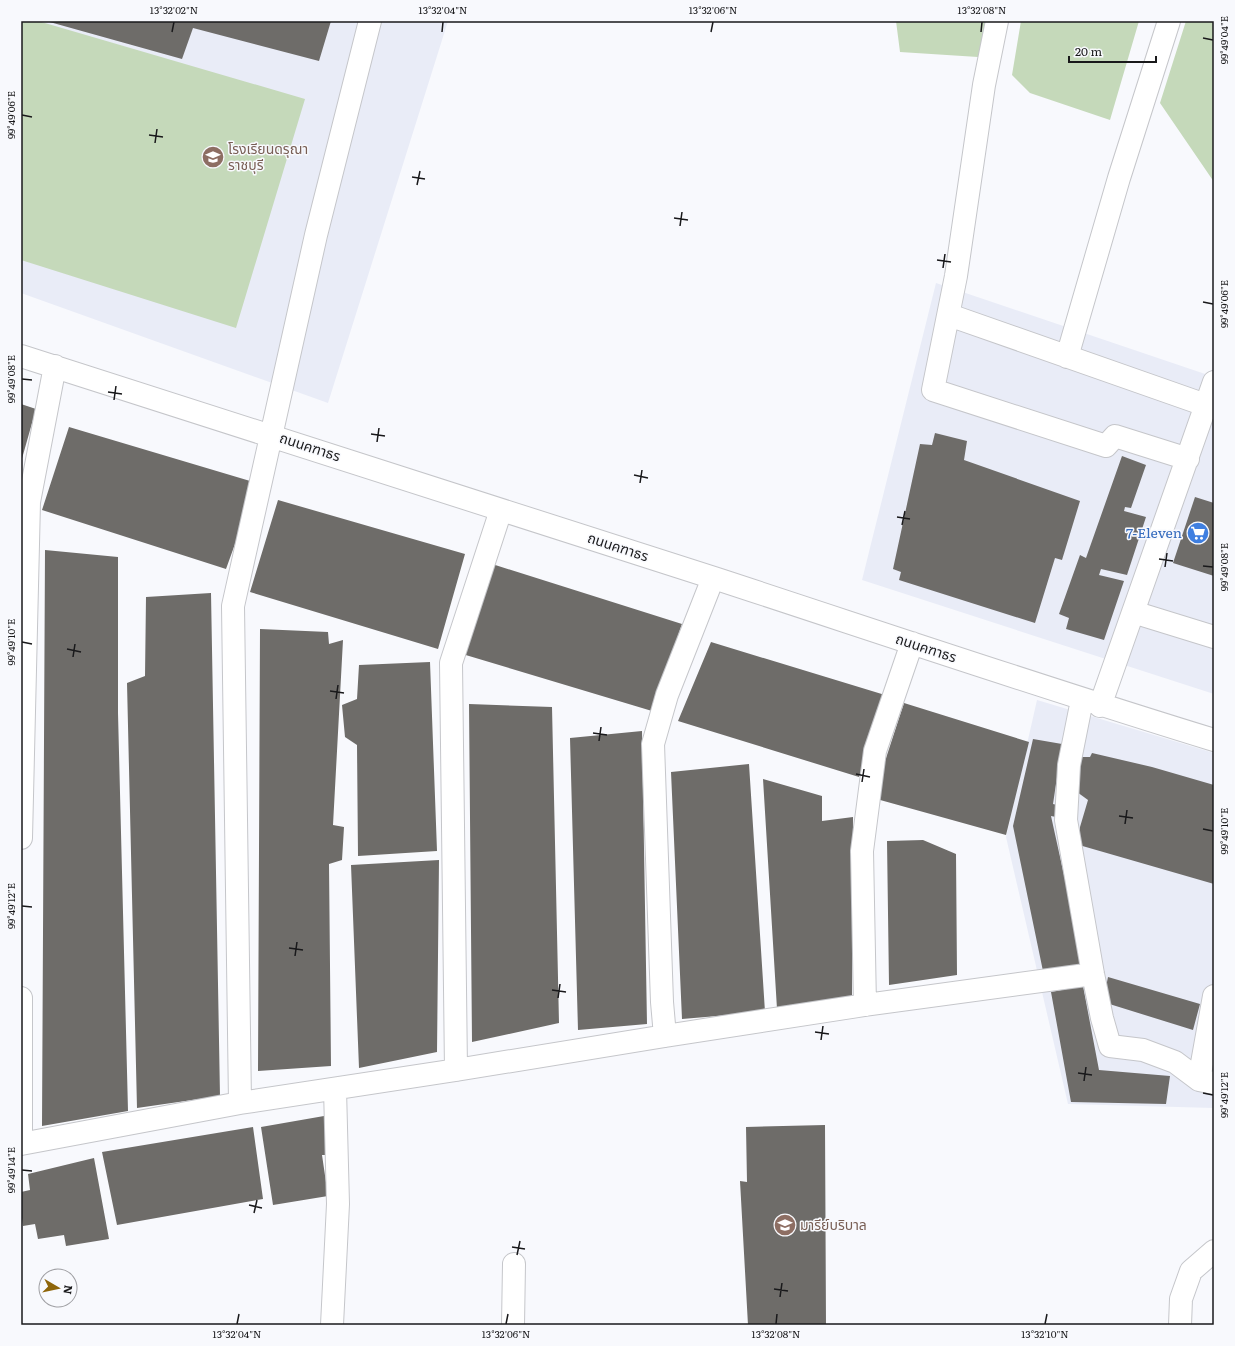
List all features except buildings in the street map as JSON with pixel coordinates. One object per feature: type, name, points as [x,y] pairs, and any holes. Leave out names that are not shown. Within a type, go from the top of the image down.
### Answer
[{"type":"street","points":[[240,1103],[233,606],[270,435],[316,235],[370,21]]},
{"type":"street","points":[[997,21],[984,85],[956,276],[933,390],[1106,446],[1115,436],[1188,459]]},
{"type":"street","points":[[1067,357],[1119,178],[1169,21]]},
{"type":"street","points":[[949,315],[1210,407]]},
{"type":"street","name":"ถนนคฑาธร","points":[[21,356],[713,578],[1091,703],[1214,740]]},
{"type":"street","points":[[21,838],[29,502],[55,366]]},
{"type":"street","points":[[1214,382],[1210,407],[1188,459],[1133,612],[1091,703],[1069,765],[1066,820],[1092,974],[1110,1046],[1143,1050],[1174,1062],[1206,1082],[1214,996]]},
{"type":"street","points":[[456,1070],[451,663],[501,510]]},
{"type":"street","points":[[665,1036],[662,1002],[653,744],[667,695],[713,578]]},
{"type":"street","points":[[1133,612],[1214,637]]},
{"type":"street","points":[[865,1005],[863,844],[875,751],[912,643]]},
{"type":"street","points":[[21,1144],[240,1103],[865,1005],[1092,974]]},
{"type":"street","points":[[21,998],[21,1138]]},
{"type":"street","points":[[332,1325],[338,1204],[335,1089]]},
{"type":"street","points":[[1180,1325],[1181,1299],[1192,1271],[1214,1251]]},
{"type":"street","points":[[513,1325],[514,1264]]},
{"type":"shaded area","name":"โรงเรียนดรุณา ราชบุรี","points":[[21,21],[448,21],[328,403],[21,293]]},
{"type":"shaded area","points":[[936,283],[1214,377],[1214,694],[862,580]]},
{"type":"shaded area","points":[[1037,700],[1214,753],[1214,1108],[1068,1104],[1006,837]]},
{"type":"green space","points":[[21,21],[38,21],[305,99],[236,328],[21,260]]},
{"type":"green space","points":[[896,21],[986,21],[978,57],[900,52]]},
{"type":"green space","points":[[1021,21],[1139,21],[1110,120],[1030,93],[1012,75]]},
{"type":"green space","points":[[1186,21],[1214,21],[1214,182],[1160,103]]},
{"type":"place","name":"โรงเรียนดรุณา ราชบุรี","points":[[213,157]]},
{"type":"place","name":"7-Eleven","points":[[1198,533]]},
{"type":"place","name":"มารีย์บริบาล","points":[[785,1225]]}]
